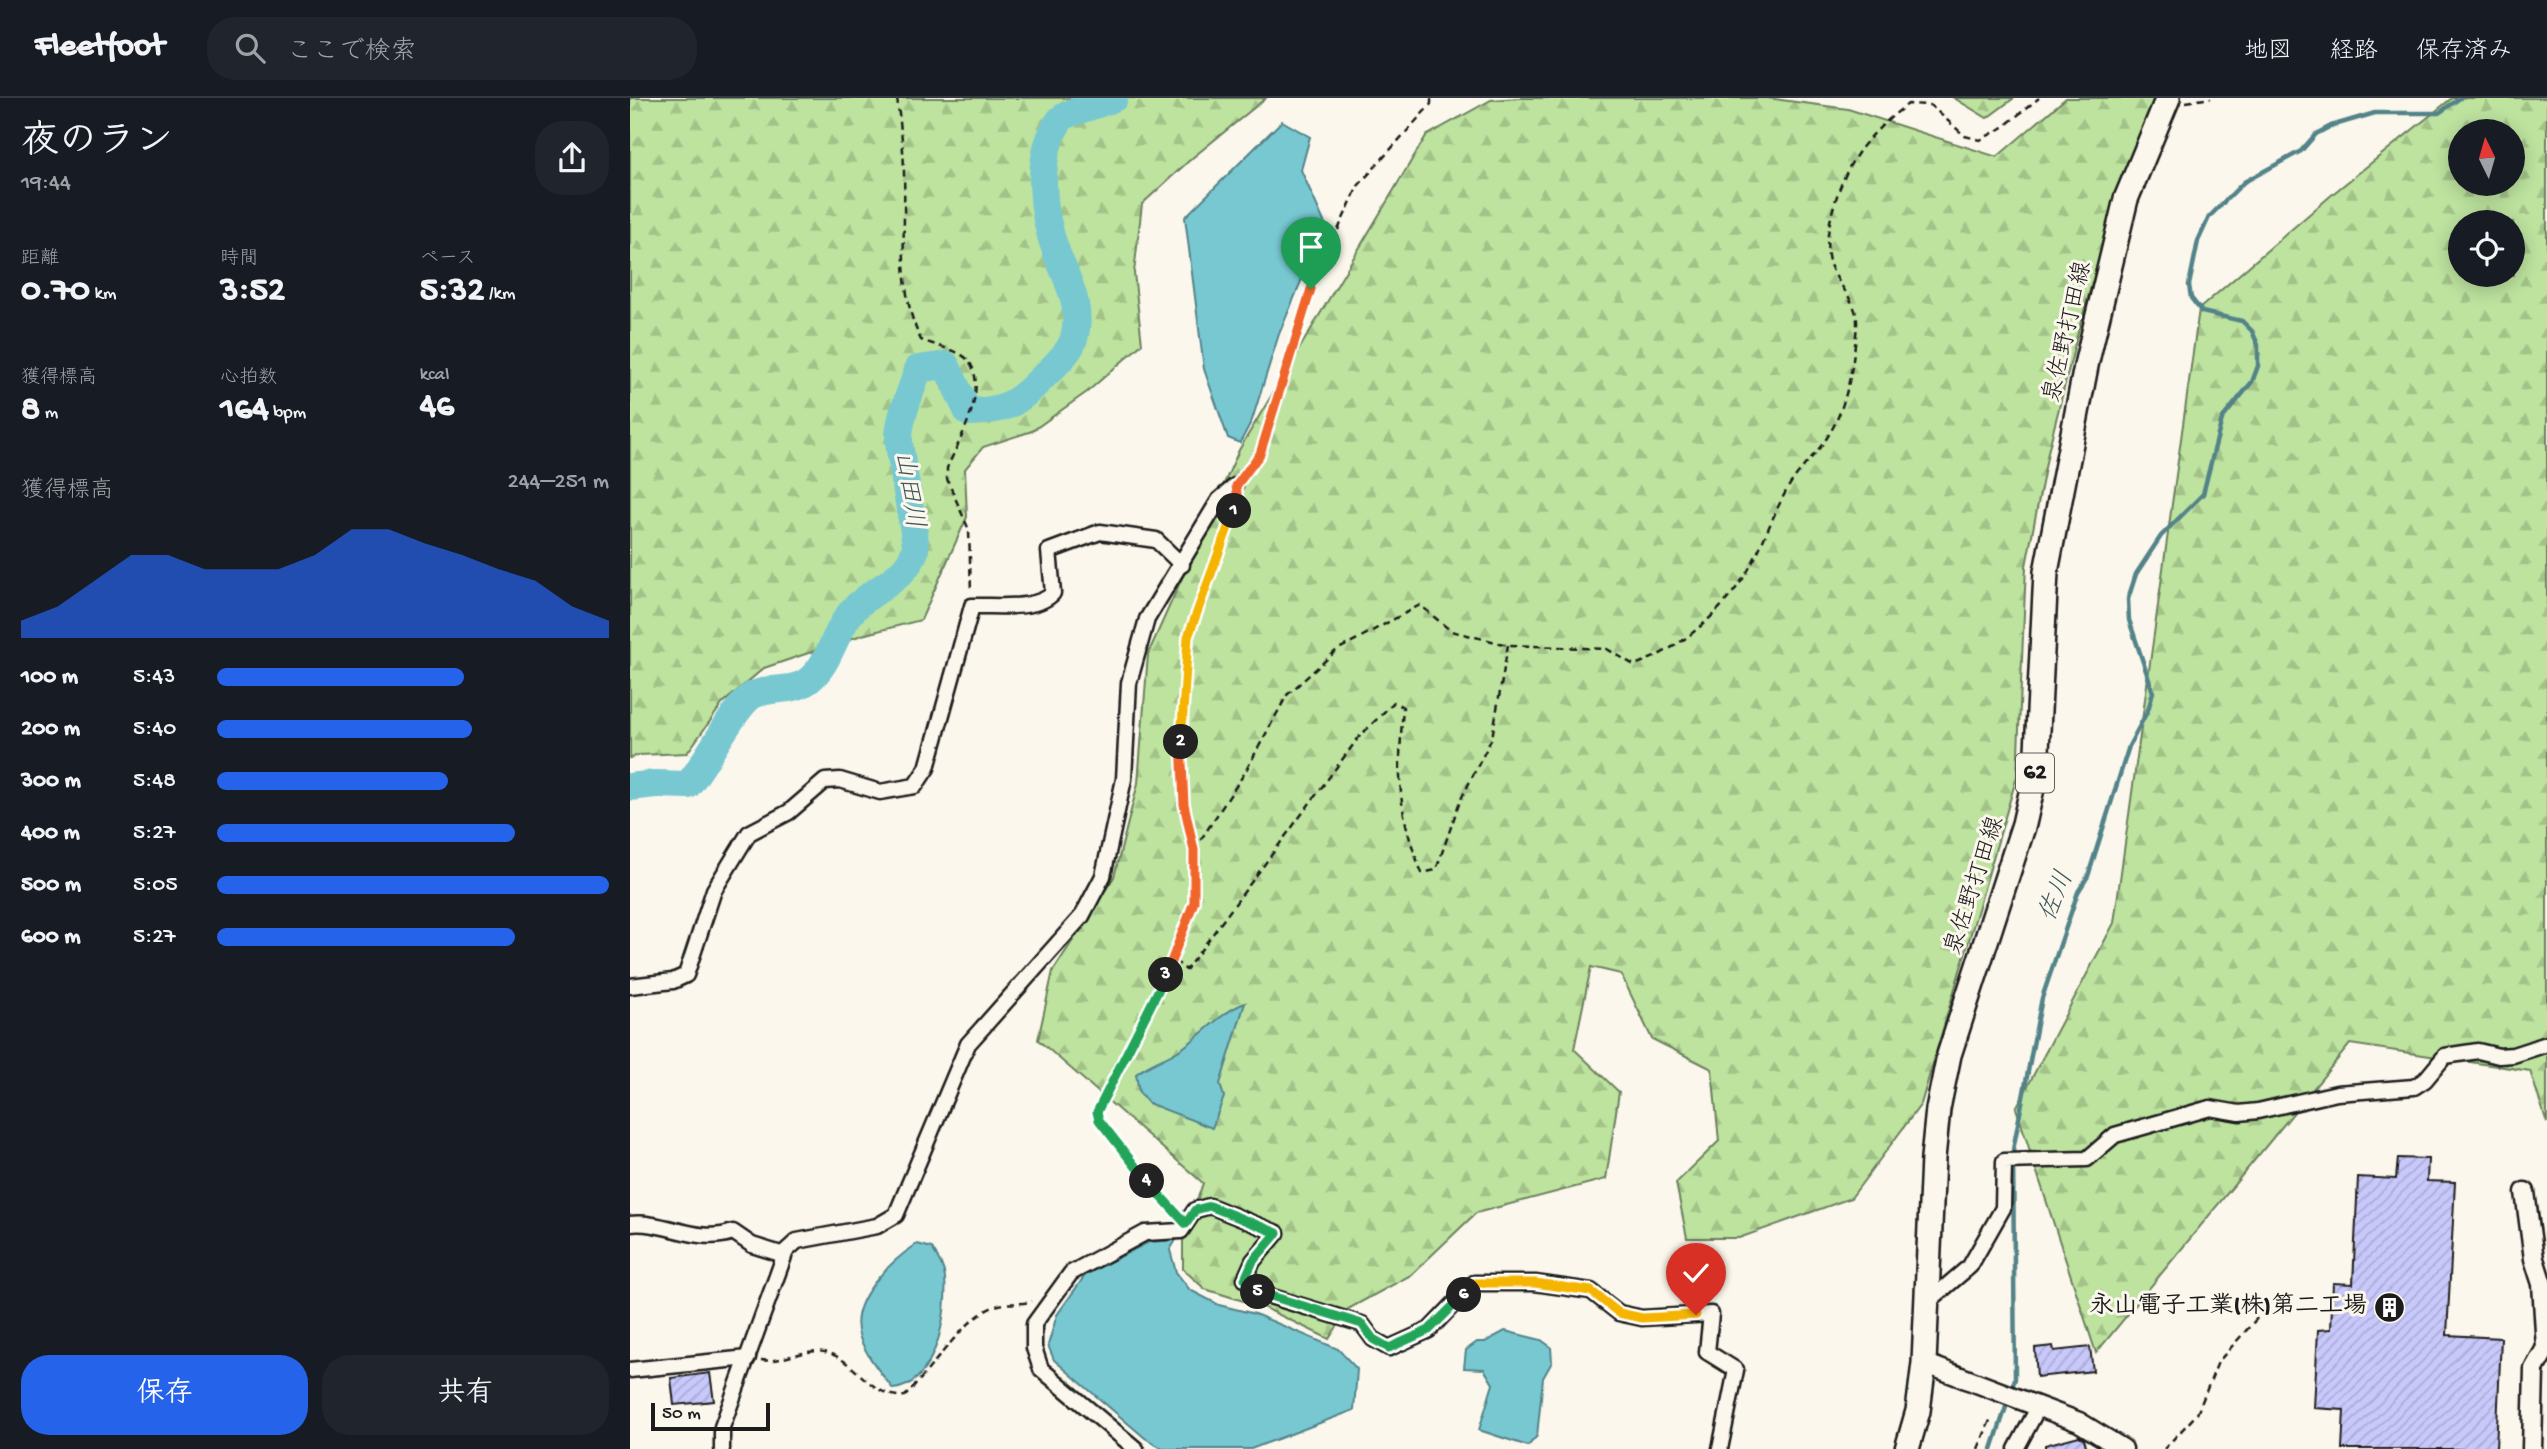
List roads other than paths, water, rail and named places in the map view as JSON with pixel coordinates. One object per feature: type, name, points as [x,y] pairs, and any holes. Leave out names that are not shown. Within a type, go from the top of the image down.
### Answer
[{"type":"main road","name":"泉佐野打田線","points":[[1907,1449],[1918,1411],[1924,1363],[1933,1158],[1938,1109],[1949,1055],[2024,824],[2036,771],[2046,572],[2087,361],[2126,200],[2168,98]]},
{"type":"street","points":[[722,1449],[722,1427],[784,1255],[797,1241],[877,1226],[896,1215],[968,1044],[1082,916],[1103,876],[1121,791],[1129,683],[1147,620],[1219,500],[1236,486]]},
{"type":"street","points":[[630,986],[673,981],[685,975],[714,890],[749,832],[789,812],[825,781],[840,780],[880,792],[915,786],[927,768],[972,606],[1047,600],[1053,593],[1049,551],[1100,533],[1156,540],[1182,565]]},
{"type":"street","points":[[1928,1301],[1970,1266],[2003,1208],[2004,1161],[2087,1159],[2115,1135],[2210,1108],[2239,1113],[2337,1093],[2414,1087],[2425,1080],[2445,1056],[2478,1051],[2499,1056],[2513,1055],[2547,1044]]},
{"type":"street","points":[[2525,1192],[2534,1259],[2542,1284],[2546,1348],[2534,1369],[2532,1449]]},
{"type":"street","points":[[1136,1449],[1041,1369],[1034,1348],[1034,1324],[1072,1273],[1145,1233],[1181,1231],[1195,1210],[1210,1206],[1277,1233],[1253,1261],[1245,1279],[1256,1292],[1362,1324],[1373,1339],[1389,1348],[1429,1330],[1474,1283],[1535,1283],[1591,1291],[1619,1313],[1642,1318],[1711,1314],[1707,1352],[1736,1370],[1720,1449]]},
{"type":"street","points":[[630,1224],[645,1223],[705,1237],[733,1232],[752,1245],[784,1255]]},
{"type":"street","points":[[630,1370],[748,1358]]},
{"type":"street","points":[[1924,1363],[2079,1422],[2123,1449]]},
{"type":"street","points":[[2016,1449],[2032,1403]]},
{"type":"water","points":[[1282,121],[1310,137],[1301,170],[1325,224],[1279,334],[1252,420],[1240,443],[1228,438],[1204,369],[1185,217]]},
{"type":"water","points":[[1245,1003],[1220,1084],[1224,1097],[1212,1128],[1148,1103],[1139,1092],[1136,1074],[1181,1049],[1220,1018]]},
{"type":"water","points":[[1176,1240],[1170,1250],[1176,1272],[1190,1290],[1219,1305],[1255,1314],[1338,1349],[1357,1369],[1354,1410],[1251,1449],[1163,1449],[1145,1438],[1054,1360],[1048,1345],[1057,1315],[1086,1274],[1149,1242]]},
{"type":"water","points":[[917,1244],[932,1248],[942,1266],[945,1278],[944,1310],[936,1345],[920,1375],[908,1385],[893,1389],[863,1345],[857,1324],[859,1311],[865,1297],[884,1272]]},
{"type":"water","points":[[1505,1331],[1541,1340],[1551,1347],[1552,1362],[1543,1378],[1537,1436],[1528,1446],[1479,1430],[1493,1384],[1484,1369],[1464,1368],[1466,1350],[1477,1342],[1485,1342]]},
{"type":"waterway","name":"山田川","points":[[630,787],[655,784],[688,785],[746,701],[760,692],[796,687],[809,680],[823,664],[847,617],[862,602],[897,577],[910,561],[915,545],[899,432],[918,369],[946,365],[968,412],[992,410],[1017,400],[1067,351],[1076,330],[1076,307],[1047,222],[1043,186],[1046,151],[1060,120],[1114,98]]},
{"type":"waterway","name":"佐川","points":[[2011,1390],[2015,1379],[2013,1150],[2042,998],[2078,892],[2088,876],[2129,746],[2148,710],[2153,692],[2129,620],[2128,599],[2136,574],[2161,536],[2203,494],[2222,419],[2252,382],[2258,366],[2258,345],[2252,331],[2242,321],[2202,312],[2191,298],[2189,285],[2198,241],[2209,217],[2244,182],[2301,151],[2316,134],[2331,126],[2375,113],[2439,113],[2460,98]]},
{"type":"waterway","name":"佐川","points":[[1992,1449],[2009,1398]]},
{"type":"place","name":"永山電子工業(株)第二工場","points":[[2390,1307]]}]
